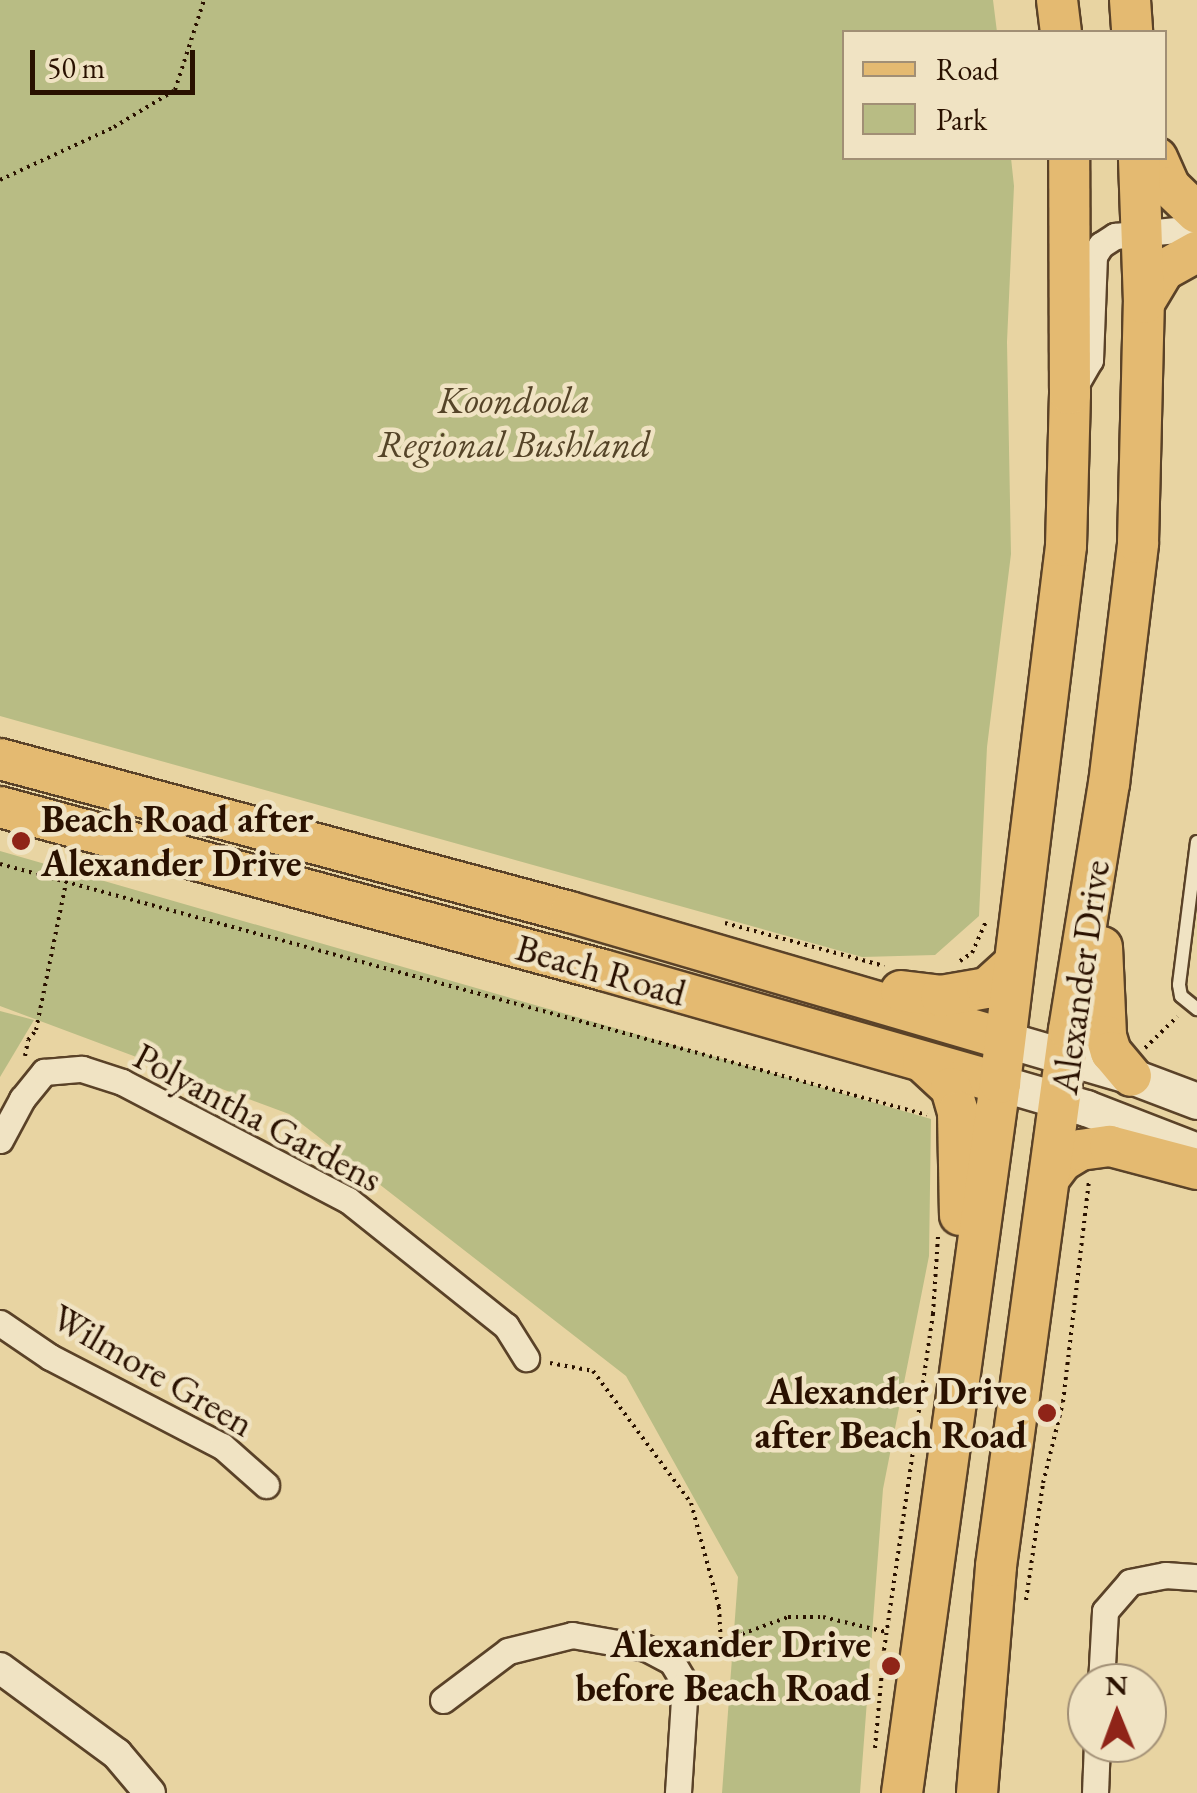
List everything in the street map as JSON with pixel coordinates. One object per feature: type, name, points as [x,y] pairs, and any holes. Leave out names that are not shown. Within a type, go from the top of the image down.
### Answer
[{"type":"main road","points":[[1057,0],[1061,30]]},
{"type":"main road","points":[[1130,0],[1132,30]]},
{"type":"main road","name":"Alexander Drive","points":[[902,1793],[1000,1083],[1066,546],[1069,160]]},
{"type":"main road","name":"Alexander Drive","points":[[977,1793],[996,1566],[1067,1057],[1110,784],[1138,543],[1144,303],[1139,160]]},
{"type":"main road","points":[[1157,160],[1170,187],[1197,213]]},
{"type":"main road","points":[[1144,303],[1164,270],[1197,252]]},
{"type":"main road","name":"Beach Road","points":[[0,759],[726,940],[1004,1039],[1067,1057],[1138,1062],[1197,1100]]},
{"type":"main road","points":[[1110,784],[1114,850],[1103,915],[1101,988],[1111,1052],[1138,1062]]},
{"type":"main road","name":"Beach Road","points":[[0,808],[603,970],[1000,1083],[1197,1151]]},
{"type":"main road","points":[[726,940],[889,990],[941,996],[987,988],[1014,964]]},
{"type":"main road","points":[[923,1062],[951,1088],[958,1112],[956,1384]]},
{"type":"main road","points":[[1050,1176],[1062,1161],[1080,1150],[1110,1146],[1197,1169]]},
{"type":"street","points":[[1070,394],[1090,360],[1094,256],[1115,236],[1197,228]]},
{"type":"street","name":"Polyantha Gardens","points":[[0,1140],[22,1098],[44,1072],[82,1070],[122,1082],[348,1200],[506,1326],[526,1358]]},
{"type":"street","name":"Wilmore Green","points":[[0,1324],[50,1358],[222,1446],[266,1485]]},
{"type":"street","points":[[1102,1663],[1104,1611],[1130,1582],[1165,1575],[1197,1577]]},
{"type":"street","points":[[443,1700],[508,1651],[572,1635],[646,1648],[676,1668],[685,1684],[678,1793]]},
{"type":"street","points":[[0,1668],[117,1754],[150,1793]]},
{"type":"street","points":[[1095,1793],[1097,1763]]},
{"type":"lane","points":[[1193,1006],[1181,996],[1179,984],[1197,842]]},
{"type":"path","points":[[0,180],[114,127],[174,90],[204,0]]},
{"type":"path","points":[[0,864],[925,1115],[932,1128]]},
{"type":"path","points":[[21,1072],[28,1040],[36,1030],[66,882]]},
{"type":"path","points":[[948,968],[972,953],[989,912]]},
{"type":"path","points":[[726,940],[893,968]]},
{"type":"path","points":[[1138,1062],[1193,1006]]},
{"type":"path","points":[[1026,1604],[1044,1483],[1066,1386],[1090,1170]]},
{"type":"path","points":[[875,1748],[886,1632],[933,1314],[938,1226]]},
{"type":"path","points":[[526,1358],[593,1371],[692,1502],[719,1608],[721,1642]]},
{"type":"path","points":[[676,1668],[721,1642],[788,1617],[823,1617],[886,1632]]},
{"type":"green space","name":"Koondoola Regional Bushland","points":[[0,0],[993,0],[997,30],[842,30],[842,160],[1011,160],[1014,186],[1007,342],[1011,554],[987,747],[979,916],[935,955],[862,957],[0,716]]},
{"type":"green space","points":[[0,851],[931,1119],[929,1256],[883,1489],[860,1793],[722,1793],[738,1577],[626,1376],[289,1114],[0,1006]]},
{"type":"green space","points":[[0,1011],[34,1020],[0,1077]]},
{"type":"place","name":"Beach Road after Alexander Drive","points":[[21,841]]},
{"type":"place","name":"Alexander Drive after Beach Road","points":[[1047,1413]]},
{"type":"place","name":"Alexander Drive before Beach Road","points":[[891,1666]]}]
